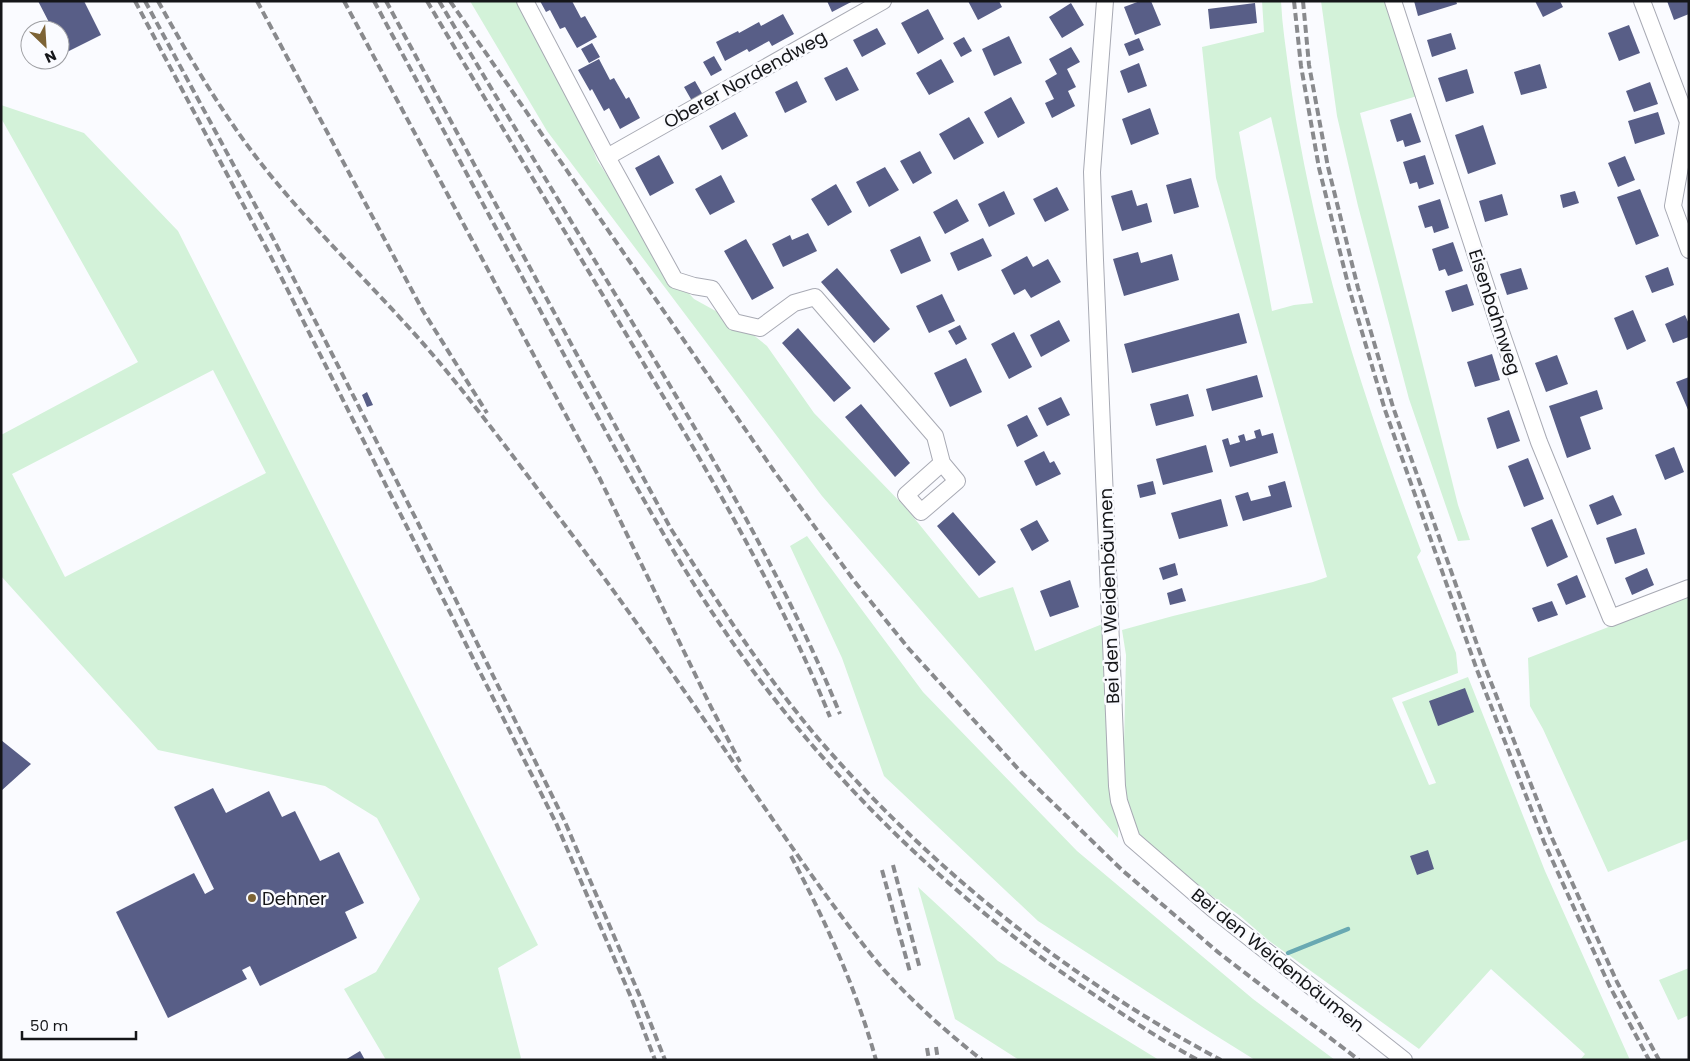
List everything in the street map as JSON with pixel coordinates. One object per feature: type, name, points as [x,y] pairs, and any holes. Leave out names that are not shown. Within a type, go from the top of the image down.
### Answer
[{"type":"street","points":[[525,1],[607,157],[675,280],[712,289],[734,322],[760,328],[794,303],[814,297],[936,436],[942,463]]},
{"type":"street","name":"Oberer Nordendweg","points":[[607,157],[883,1]]},
{"type":"street","name":"Bei den Weidenbäumen","points":[[1106,1],[1092,172],[1100,399],[1119,801],[1132,839],[1213,910],[1404,1060]]},
{"type":"street","name":"Eisenbahnweg","points":[[1393,1],[1499,326],[1539,442],[1611,618],[1689,588]]},
{"type":"street","points":[[1642,1],[1688,122],[1672,206],[1689,250]]},
{"type":"green space","points":[[470,1],[525,1],[562,70],[597,160],[673,276],[694,299],[741,325],[767,346],[814,413],[906,508],[979,598],[1013,587],[1035,651],[1110,621],[1119,801],[1118,838],[822,496],[547,131]]},
{"type":"green space","points":[[1262,1],[1281,1],[1285,46],[1299,134],[1311,195],[1341,315],[1399,493],[1421,551],[1417,557],[1456,653],[1458,673],[1392,698],[1429,785],[1436,783],[1402,702],[1468,677],[1545,871],[1630,1060],[1580,1060],[1585,1054],[1491,969],[1419,1049],[1268,940],[1139,836],[1123,792],[1126,655],[1122,630],[1327,577],[1216,178],[1202,47],[1264,32]],"holes":[[[1271,117],[1313,303],[1294,305],[1272,311],[1239,132]]]},
{"type":"green space","points":[[1321,1],[1395,1],[1424,94],[1360,113],[1458,505],[1470,540],[1458,541],[1409,399],[1358,206],[1337,116]]},
{"type":"green space","points":[[1,105],[84,133],[178,231],[538,945],[498,968],[521,1058],[519,1060],[386,1060],[344,989],[376,972],[420,899],[377,818],[325,786],[158,750],[1,576],[1,435],[138,362],[1,118]],"holes":[[[213,370],[266,473],[65,577],[12,474]]]},
{"type":"green space","points":[[807,536],[923,692],[1077,851],[1253,999],[1335,1060],[1255,1060],[1202,1027],[1038,921],[884,776],[842,658],[790,546]]},
{"type":"green space","points":[[1689,596],[1689,839],[1608,872],[1543,729],[1530,706],[1528,658]]},
{"type":"green space","points":[[918,887],[998,961],[1159,1060],[1019,1060],[955,1019]]},
{"type":"green space","points":[[1689,968],[1689,1015],[1678,1020],[1659,980]]},
{"type":"building","points":[[38,1],[84,1],[101,35],[70,50],[70,20],[48,20]]},
{"type":"building","points":[[540,1],[572,1],[581,18],[585,16],[597,37],[577,48],[565,27],[560,29],[550,10],[546,12]]},
{"type":"building","points":[[827,1],[853,1],[832,12]]},
{"type":"building","points":[[968,1],[999,1],[1002,7],[978,20]]},
{"type":"building","points":[[1140,1],[1151,1],[1161,25],[1135,35],[1124,7]]},
{"type":"building","points":[[1414,1],[1456,1],[1457,4],[1418,16]]},
{"type":"building","points":[[1535,1],[1560,1],[1563,7],[1543,17]]},
{"type":"building","points":[[1667,1],[1689,1],[1689,14],[1674,20]]},
{"type":"building","points":[[1071,3],[1084,25],[1062,38],[1049,17]]},
{"type":"building","points":[[1255,3],[1257,23],[1210,29],[1208,9]]},
{"type":"building","points":[[928,9],[944,39],[918,54],[901,23]]},
{"type":"building","points":[[783,14],[794,34],[772,46],[769,41],[749,52],[747,49],[725,61],[716,42],[738,31],[739,33],[759,22],[761,26]]},
{"type":"building","points":[[1629,25],[1640,53],[1619,61],[1608,33]]},
{"type":"building","points":[[877,28],[886,44],[862,57],[853,40]]},
{"type":"building","points":[[1451,33],[1456,49],[1432,57],[1427,40]]},
{"type":"building","points":[[1009,36],[1022,63],[994,76],[982,49]]},
{"type":"building","points":[[964,37],[972,51],[961,57],[953,43]]},
{"type":"building","points":[[1139,38],[1144,50],[1129,56],[1124,44]]},
{"type":"building","points":[[592,43],[600,57],[589,63],[581,49]]},
{"type":"building","points":[[1071,47],[1080,62],[1067,69],[1076,87],[1068,91],[1075,106],[1052,118],[1045,103],[1054,99],[1045,81],[1057,74],[1049,59]]},
{"type":"building","points":[[714,56],[722,70],[711,76],[703,62]]},
{"type":"building","points":[[599,59],[610,80],[614,78],[626,99],[629,97],[640,118],[620,129],[609,108],[604,111],[592,89],[590,91],[578,70]]},
{"type":"building","points":[[941,59],[954,82],[929,95],[916,73]]},
{"type":"building","points":[[1139,63],[1147,86],[1128,93],[1120,71]]},
{"type":"building","points":[[1540,64],[1547,88],[1521,95],[1514,72]]},
{"type":"building","points":[[847,67],[859,90],[836,101],[824,78]]},
{"type":"building","points":[[1467,69],[1474,93],[1446,102],[1438,78]]},
{"type":"building","points":[[695,81],[703,95],[692,101],[684,87]]},
{"type":"building","points":[[797,81],[807,102],[785,113],[775,92]]},
{"type":"building","points":[[1650,82],[1658,104],[1634,112],[1626,91]]},
{"type":"building","points":[[1011,97],[1025,123],[998,138],[984,112]]},
{"type":"building","points":[[1150,108],[1159,134],[1131,145],[1122,119]]},
{"type":"building","points":[[735,112],[748,136],[722,150],[709,126]]},
{"type":"building","points":[[1658,112],[1665,134],[1635,144],[1628,121]]},
{"type":"building","points":[[1411,113],[1421,142],[1405,147],[1403,140],[1397,142],[1390,120]]},
{"type":"building","points":[[969,117],[984,143],[954,160],[939,134]]},
{"type":"building","points":[[1483,125],[1496,164],[1468,174],[1455,135]]},
{"type":"building","points":[[920,151],[932,173],[913,184],[900,161]]},
{"type":"building","points":[[659,155],[674,183],[650,196],[635,168]]},
{"type":"building","points":[[1425,155],[1434,184],[1419,189],[1417,182],[1410,184],[1403,162]]},
{"type":"building","points":[[1625,156],[1635,180],[1618,187],[1608,163]]},
{"type":"building","points":[[885,167],[899,190],[869,207],[856,182]]},
{"type":"building","points":[[721,175],[735,202],[710,215],[695,189]]},
{"type":"building","points":[[1191,178],[1199,207],[1174,214],[1166,185]]},
{"type":"building","points":[[836,184],[852,212],[828,226],[811,199]]},
{"type":"building","points":[[1057,187],[1069,210],[1045,222],[1033,199]]},
{"type":"building","points":[[1640,189],[1659,236],[1636,245],[1617,197]]},
{"type":"building","points":[[1132,190],[1137,206],[1147,203],[1152,222],[1122,231],[1111,196]]},
{"type":"building","points":[[1004,191],[1015,214],[989,227],[978,204]]},
{"type":"building","points":[[1575,191],[1579,203],[1563,208],[1560,195]]},
{"type":"building","points":[[1502,194],[1508,215],[1485,222],[1479,201]]},
{"type":"building","points":[[957,199],[969,221],[945,234],[933,212]]},
{"type":"building","points":[[1440,199],[1449,228],[1434,233],[1432,226],[1425,228],[1418,206]]},
{"type":"building","points":[[808,233],[817,251],[783,267],[772,244],[790,235],[792,240]]},
{"type":"building","points":[[920,236],[931,261],[901,274],[890,250]]},
{"type":"building","points":[[983,238],[992,256],[958,271],[950,253]]},
{"type":"building","points":[[746,239],[774,288],[752,300],[724,251]]},
{"type":"building","points":[[1453,242],[1463,271],[1448,276],[1445,269],[1439,271],[1432,249]]},
{"type":"building","points":[[1138,252],[1141,263],[1172,254],[1179,280],[1124,296],[1113,259]]},
{"type":"building","points":[[1027,256],[1033,267],[1048,259],[1061,282],[1031,298],[1025,289],[1014,295],[1001,270]]},
{"type":"building","points":[[1668,267],[1674,285],[1652,293],[1645,276]]},
{"type":"building","points":[[837,268],[890,329],[874,343],[821,282]]},
{"type":"building","points":[[1521,268],[1528,289],[1507,295],[1500,274]]},
{"type":"building","points":[[1467,284],[1474,305],[1452,312],[1445,291]]},
{"type":"building","points":[[942,294],[955,321],[929,333],[916,306]]},
{"type":"building","points":[[1633,310],[1646,341],[1627,350],[1614,318]]},
{"type":"building","points":[[1239,313],[1247,343],[1132,373],[1124,344]]},
{"type":"building","points":[[1685,315],[1689,324],[1689,337],[1673,343],[1665,324]]},
{"type":"building","points":[[1059,320],[1070,341],[1041,357],[1030,335]]},
{"type":"building","points":[[960,325],[967,339],[956,345],[948,331]]},
{"type":"building","points":[[798,328],[851,388],[834,402],[782,343]]},
{"type":"building","points":[[1014,332],[1032,367],[1009,379],[991,344]]},
{"type":"building","points":[[1492,354],[1500,380],[1475,387],[1467,362]]},
{"type":"building","points":[[1557,355],[1568,384],[1546,392],[1535,363]]},
{"type":"building","points":[[966,358],[982,392],[950,407],[934,373]]},
{"type":"building","points":[[1257,375],[1263,397],[1212,411],[1206,389]]},
{"type":"building","points":[[1689,377],[1689,412],[1676,382]]},
{"type":"building","points":[[1597,390],[1603,409],[1580,417],[1591,449],[1567,458],[1549,406]]},
{"type":"building","points":[[367,392],[373,405],[367,407],[362,395]]},
{"type":"building","points":[[1188,394],[1194,416],[1156,426],[1150,404]]},
{"type":"building","points":[[1061,397],[1070,415],[1047,426],[1038,408]]},
{"type":"building","points":[[861,404],[910,463],[895,477],[845,417]]},
{"type":"building","points":[[1509,410],[1520,441],[1497,449],[1487,418]]},
{"type":"building","points":[[1027,415],[1038,436],[1017,447],[1007,425]]},
{"type":"building","points":[[1260,429],[1262,436],[1273,433],[1278,453],[1230,467],[1222,440],[1228,438],[1230,445],[1240,442],[1238,436],[1244,434],[1246,441],[1256,438],[1254,431]]},
{"type":"building","points":[[1206,445],[1213,472],[1163,485],[1156,459]]},
{"type":"building","points":[[1674,447],[1684,472],[1665,480],[1655,455]]},
{"type":"building","points":[[1044,451],[1050,463],[1054,461],[1061,474],[1036,486],[1024,461]]},
{"type":"building","points":[[1528,458],[1544,499],[1524,507],[1508,466]]},
{"type":"building","points":[[1153,481],[1156,494],[1140,498],[1137,485]]},
{"type":"building","points":[[1285,481],[1292,507],[1243,521],[1235,496],[1248,492],[1251,501],[1271,496],[1268,486]]},
{"type":"building","points":[[1613,495],[1622,515],[1597,525],[1589,505]]},
{"type":"building","points":[[1221,499],[1228,526],[1179,539],[1171,513]]},
{"type":"building","points":[[953,512],[996,562],[979,576],[937,526]]},
{"type":"building","points":[[1552,519],[1568,557],[1547,567],[1531,528]]},
{"type":"building","points":[[1037,520],[1049,541],[1032,551],[1020,529]]},
{"type":"building","points":[[1636,528],[1645,554],[1615,564],[1606,538]]},
{"type":"building","points":[[1175,563],[1178,575],[1163,580],[1159,568]]},
{"type":"building","points":[[1647,568],[1654,585],[1632,595],[1625,578]]},
{"type":"building","points":[[1577,575],[1586,597],[1566,605],[1557,584]]},
{"type":"building","points":[[1070,580],[1079,607],[1050,617],[1040,591]]},
{"type":"building","points":[[1182,588],[1186,601],[1170,605],[1167,593]]},
{"type":"building","points":[[1552,601],[1558,615],[1538,622],[1532,608]]},
{"type":"building","points":[[1465,688],[1474,712],[1438,726],[1429,701]]},
{"type":"building","points":[[1,740],[31,764],[1,791]]},
{"type":"building","name":"Dehner","points":[[213,788],[226,813],[269,791],[282,817],[295,811],[320,861],[339,852],[364,903],[345,912],[357,938],[260,986],[250,966],[242,970],[247,979],[168,1018],[116,912],[194,873],[205,894],[214,889],[174,807]]},
{"type":"building","points":[[1428,850],[1434,869],[1417,875],[1410,856]]},
{"type":"building","points":[[360,1051],[365,1060],[345,1060]]},
{"type":"waterway","points":[[1288,953],[1348,929]]},
{"type":"railway","points":[[135,1],[270,255],[556,823],[633,1002],[655,1060]]},
{"type":"railway","points":[[145,1],[274,240],[416,519],[565,822],[641,999],[665,1060]]},
{"type":"railway","points":[[158,1],[213,94],[259,161],[296,206],[424,344],[485,419],[628,611],[813,877],[861,942],[915,1002],[982,1060]]},
{"type":"railway","points":[[257,1],[423,311],[487,413]]},
{"type":"railway","points":[[344,1],[599,477],[711,707],[740,762]]},
{"type":"railway","points":[[374,1],[632,479],[699,592],[748,664],[785,713],[866,804],[954,888],[1049,963],[1135,1023],[1198,1060]]},
{"type":"railway","points":[[386,1],[671,529],[727,615],[807,725],[872,797],[916,841],[1011,923],[1113,996],[1221,1060]]},
{"type":"railway","points":[[427,1],[718,490],[789,625],[830,717]]},
{"type":"railway","points":[[439,1],[632,322],[744,514],[795,613],[840,714]]},
{"type":"railway","points":[[450,1],[774,471],[855,582],[909,649],[1021,772],[1122,870],[1219,953],[1359,1060]]},
{"type":"railway","points":[[1294,1],[1301,66],[1319,168],[1349,288],[1385,410],[1477,670],[1544,842],[1609,985],[1649,1060]]},
{"type":"railway","points":[[1303,1],[1309,65],[1328,167],[1358,288],[1393,407],[1485,667],[1552,838],[1617,982],[1659,1060]]},
{"type":"railway","points":[[791,856],[850,981],[876,1060]]},
{"type":"railway","points":[[893,865],[920,969]]},
{"type":"railway","points":[[882,870],[910,972]]},
{"type":"railway","points":[[936,1047],[938,1060]]},
{"type":"railway","points":[[927,1048],[929,1060]]},
{"type":"place","name":"Dehner","points":[[252,898]]}]
